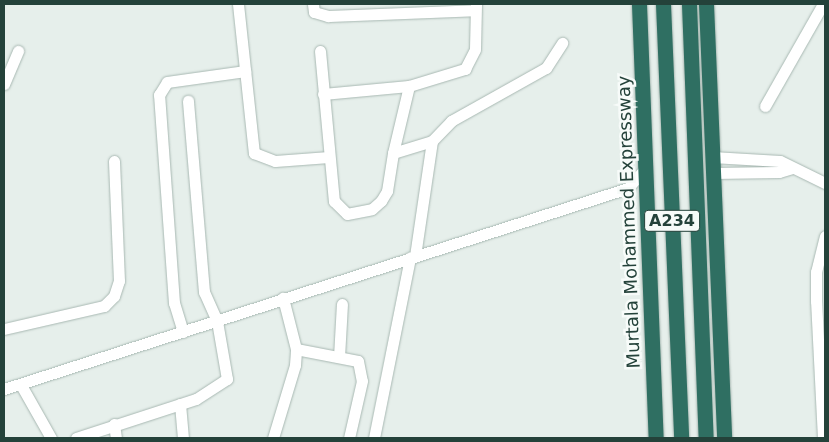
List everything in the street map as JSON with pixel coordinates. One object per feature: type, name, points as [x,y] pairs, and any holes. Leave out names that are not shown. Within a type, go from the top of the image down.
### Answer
[{"type":"highway","name":"Murtala Mohammed Expressway","points":[[639,4],[656,438]]},
{"type":"highway","name":"A234","points":[[663,4],[681,438]]},
{"type":"highway","name":"A234","points":[[689,4],[706,438]]},
{"type":"highway","points":[[706,4],[724,438]]},
{"type":"street","points":[[238,4],[254,153],[275,161],[329,157]]},
{"type":"street","points":[[313,4],[320,15],[364,9],[436,6],[476,7],[475,49],[465,69],[409,86],[323,94]]},
{"type":"street","points":[[766,106],[823,4]]},
{"type":"street","points":[[394,153],[432,141],[451,121],[546,68],[562,42]]},
{"type":"street","points":[[4,84],[18,51]]},
{"type":"street","points":[[320,51],[334,201],[348,214],[372,209],[381,201],[387,191],[409,86]]},
{"type":"street","points":[[183,332],[174,303],[159,94],[168,82],[245,71]]},
{"type":"street","points":[[76,438],[180,404],[224,386],[228,379],[217,321],[204,292],[188,101]]},
{"type":"street","points":[[374,438],[412,257],[432,141]]},
{"type":"street","points":[[712,157],[780,160],[792,168],[825,182]]},
{"type":"street","points":[[4,329],[104,306],[114,296],[119,281],[114,161]]},
{"type":"street","points":[[5,386],[21,385],[283,298],[628,188],[646,167]]},
{"type":"street","points":[[713,172],[780,172],[792,168]]},
{"type":"street","points":[[628,188],[647,200]]},
{"type":"street","points":[[823,438],[821,301],[816,272],[825,236]]},
{"type":"street","points":[[272,438],[296,348],[283,298]]},
{"type":"street","points":[[340,357],[342,304]]},
{"type":"street","points":[[296,348],[358,361],[361,368],[350,438]]},
{"type":"street","points":[[21,385],[51,438]]},
{"type":"street","points":[[180,404],[183,438]]},
{"type":"street","points":[[114,424],[116,438]]}]
